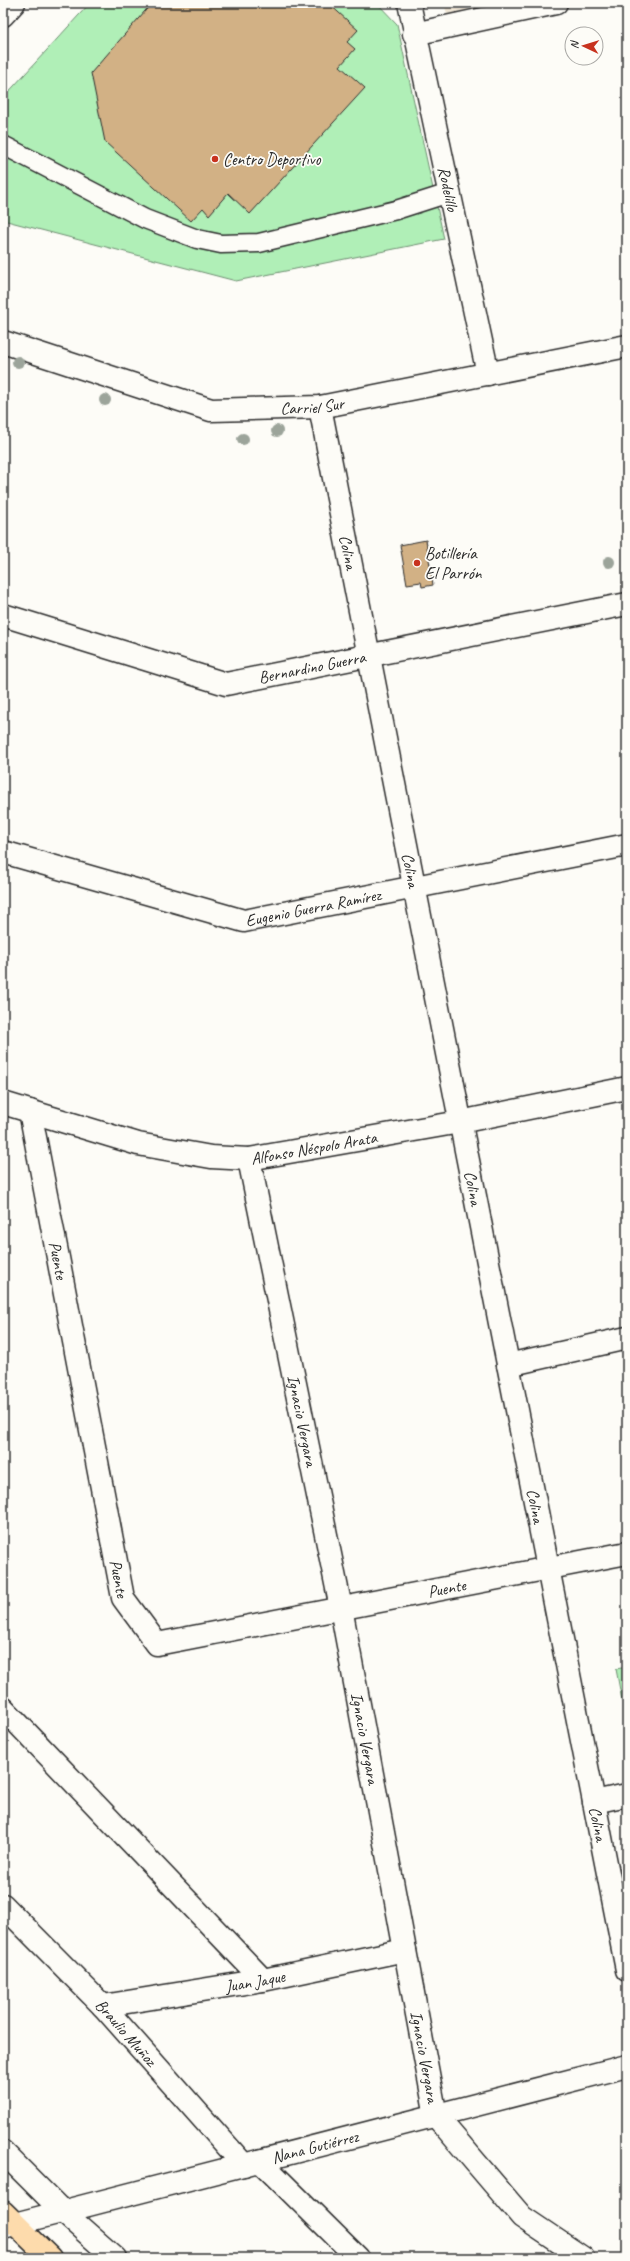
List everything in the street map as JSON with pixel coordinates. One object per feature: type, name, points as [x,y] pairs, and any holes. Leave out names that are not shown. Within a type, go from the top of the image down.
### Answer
[{"type":"main road","points":[[7,2221],[50,2258]]},
{"type":"street","points":[[3,15],[14,3]]},
{"type":"street","name":"Rodelillo","points":[[409,3],[414,34],[488,374]]},
{"type":"street","points":[[414,34],[556,3]]},
{"type":"street","name":"Carriel Sur","points":[[3,342],[211,410],[320,407],[627,346]]},
{"type":"street","name":"Colina","points":[[320,407],[627,1970]]},
{"type":"street","name":"Bernardino Guerra","points":[[3,616],[226,684],[627,604]]},
{"type":"street","name":"Eugenio Guerra Ramírez","points":[[3,852],[244,921],[627,845]]},
{"type":"street","name":"Alfonso Néspolo Arata","points":[[3,1103],[138,1144],[212,1157],[249,1159],[460,1122],[627,1088]]},
{"type":"street","name":"Puente","points":[[30,1111],[123,1598],[157,1644],[627,1553]]},
{"type":"street","name":"Ignacio Vergara","points":[[249,1159],[342,1608],[436,2116],[522,2217],[583,2258]]},
{"type":"street","points":[[508,1364],[627,1338]]},
{"type":"street","points":[[3,1708],[263,1980]]},
{"type":"street","points":[[594,1802],[627,1795]]},
{"type":"street","name":"Braulio Muñoz","points":[[3,1905],[103,2006],[252,2163],[358,2258]]},
{"type":"street","name":"Juan Jaque","points":[[103,2006],[263,1980],[405,1950]]},
{"type":"street","name":"Nana Gutiérrez","points":[[7,2221],[63,2212],[627,2066]]},
{"type":"street","points":[[3,2152],[63,2212],[115,2258]]},
{"type":"lane","points":[[3,146],[145,219],[197,239],[221,244],[260,243],[396,210],[449,193]]},
{"type":"shaded area","points":[[444,3],[499,3],[447,14]]},
{"type":"green space","name":"Centro Deportivo","points":[[90,3],[377,3],[397,24],[444,239],[236,281],[3,220],[3,98]]},
{"type":"green space","points":[[627,1667],[627,1727],[616,1669]]},
{"type":"building","points":[[152,3],[328,3],[358,30],[347,42],[355,49],[340,66],[365,88],[250,214],[228,193],[209,215],[203,208],[191,221],[105,142],[91,73]]},
{"type":"building","name":"Botillería El Parrón","points":[[426,540],[433,585],[422,587],[421,582],[407,584],[400,545]]},
{"type":"place","name":"Centro Deportivo","points":[[215,159]]},
{"type":"place","name":"Botillería El Parrón","points":[[417,563]]}]
